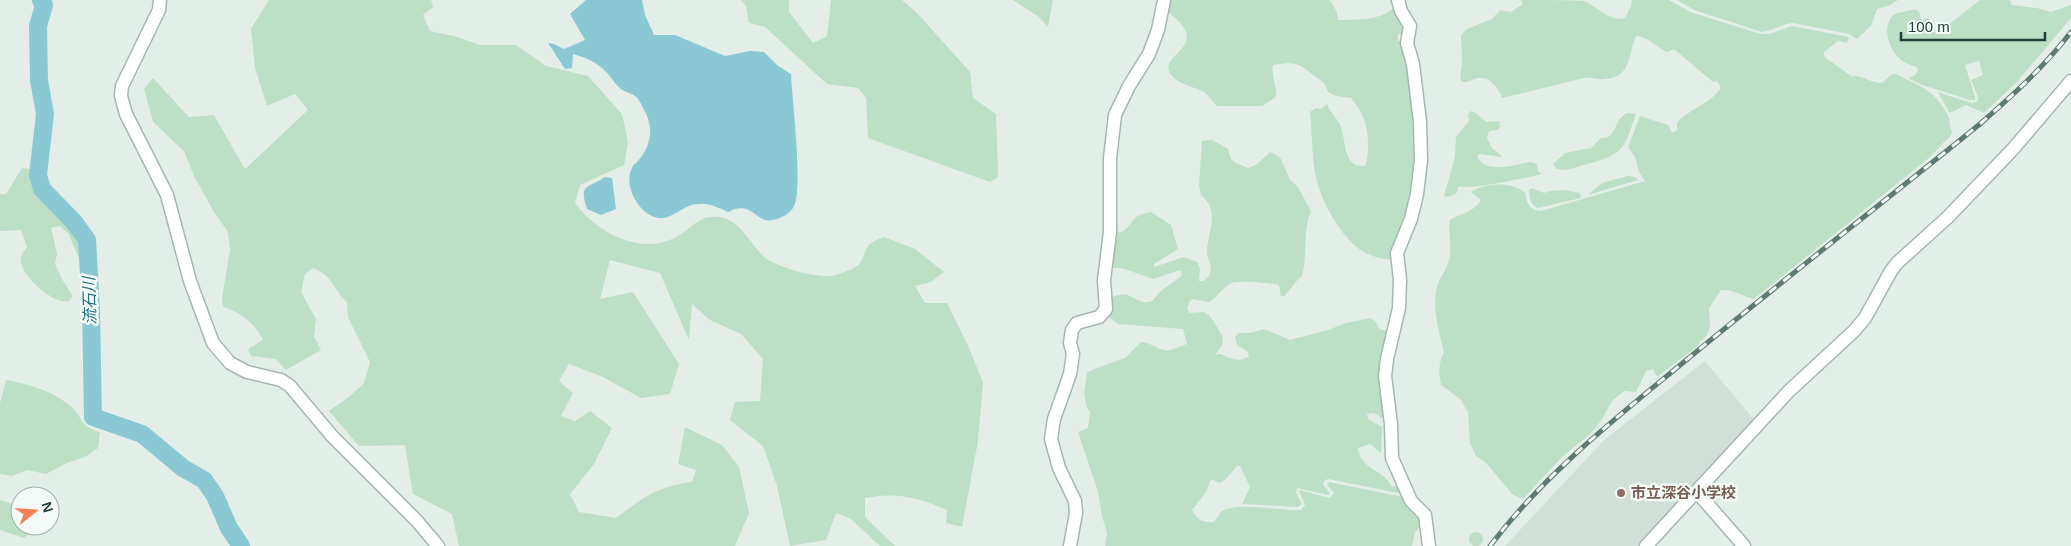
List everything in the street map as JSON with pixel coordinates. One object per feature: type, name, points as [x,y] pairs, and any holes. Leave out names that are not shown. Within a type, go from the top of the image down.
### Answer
[{"type":"street","points":[[160,0],[158,10],[122,86],[121,96],[126,114],[167,196],[190,281],[213,343],[230,362],[247,372],[281,380],[290,386],[332,436],[417,521],[438,546]]},
{"type":"street","points":[[1070,546],[1076,513],[1075,500],[1059,468],[1051,439],[1054,419],[1070,374],[1073,354],[1070,344],[1072,330],[1077,323],[1099,317],[1106,309],[1104,280],[1110,232],[1110,158],[1115,115],[1129,86],[1149,54],[1158,30],[1164,0]]},
{"type":"street","points":[[1398,0],[1400,11],[1410,26],[1407,43],[1413,64],[1420,122],[1421,160],[1417,194],[1411,219],[1397,253],[1400,280],[1399,308],[1388,350],[1385,376],[1391,424],[1392,458],[1411,501],[1425,515],[1429,546]]},
{"type":"street","points":[[1646,546],[1789,391],[1854,331],[1865,318],[1897,263],[1947,218],[2013,149],[2071,81]]},
{"type":"street","points":[[1697,492],[1744,546]]},
{"type":"shaded area","name":"市立深谷小学校","points":[[1705,361],[1755,421],[1640,546],[1505,546],[1604,440]]},
{"type":"green space","points":[[269,0],[431,0],[433,7],[423,15],[430,31],[454,36],[480,45],[516,45],[546,66],[588,76],[622,114],[628,142],[624,165],[580,185],[575,203],[595,224],[621,239],[635,243],[650,244],[664,242],[678,236],[701,220],[719,217],[732,222],[744,232],[763,256],[769,260],[798,272],[820,276],[836,275],[857,266],[869,245],[884,237],[915,249],[944,272],[931,282],[915,286],[925,303],[947,303],[970,350],[983,383],[978,441],[962,527],[946,523],[947,510],[926,502],[907,497],[876,496],[865,498],[865,517],[895,546],[880,546],[851,519],[836,513],[826,540],[790,546],[777,486],[763,446],[730,420],[735,402],[760,401],[763,359],[741,334],[710,320],[692,304],[689,340],[660,273],[610,260],[600,299],[633,292],[679,364],[670,394],[641,398],[603,377],[569,364],[559,381],[573,393],[561,416],[575,421],[590,411],[612,428],[594,464],[570,494],[579,512],[616,518],[659,490],[692,482],[696,470],[678,464],[685,427],[722,445],[739,467],[749,513],[735,546],[459,546],[452,514],[413,494],[405,445],[359,446],[329,411],[349,397],[364,383],[370,362],[348,317],[347,302],[325,275],[313,268],[305,274],[301,292],[316,319],[314,337],[321,350],[286,370],[276,359],[251,356],[248,349],[263,340],[260,334],[241,315],[223,307],[222,298],[230,250],[228,232],[214,212],[194,176],[184,151],[153,122],[144,89],[153,78],[189,117],[214,115],[245,169],[308,110],[295,94],[267,106],[255,68],[251,29]]},
{"type":"green space","points":[[741,0],[789,0],[789,12],[813,43],[827,36],[831,0],[902,0],[918,14],[970,72],[973,98],[996,114],[998,177],[990,182],[868,138],[866,98],[858,88],[827,84],[765,27],[749,23],[746,6]]},
{"type":"green space","points":[[1013,0],[1053,0],[1048,27],[1039,17]]},
{"type":"green space","points":[[1160,0],[1330,0],[1337,12],[1338,20],[1367,19],[1380,16],[1393,9],[1390,0],[1396,0],[1406,35],[1398,34],[1398,41],[1405,42],[1413,76],[1416,193],[1392,260],[1366,253],[1348,239],[1333,218],[1317,183],[1310,112],[1316,108],[1321,109],[1327,104],[1341,127],[1349,158],[1353,163],[1365,166],[1368,151],[1366,126],[1359,109],[1351,98],[1336,96],[1328,92],[1323,82],[1303,68],[1295,64],[1286,63],[1273,65],[1276,97],[1262,106],[1217,106],[1204,92],[1176,80],[1170,73],[1168,66],[1186,42],[1186,34],[1181,25],[1169,13],[1165,13]]},
{"type":"green space","points":[[1521,0],[1583,1],[1608,16],[1619,19],[1625,18],[1632,0],[1669,0],[1690,12],[1761,34],[1770,34],[1792,26],[1849,37],[1847,43],[1838,41],[1823,53],[1826,58],[1851,76],[1859,76],[1882,83],[1891,75],[1896,74],[1920,86],[1932,94],[1943,107],[1949,118],[1952,131],[1951,135],[1930,157],[1754,299],[1721,290],[1709,308],[1710,326],[1707,335],[1695,348],[1657,377],[1653,369],[1646,371],[1636,392],[1624,391],[1612,401],[1601,421],[1590,434],[1561,458],[1523,499],[1513,495],[1486,463],[1476,456],[1470,443],[1468,412],[1460,399],[1441,385],[1440,368],[1444,352],[1436,318],[1435,300],[1438,284],[1447,266],[1451,248],[1449,221],[1478,204],[1481,200],[1471,192],[1491,185],[1506,185],[1520,189],[1525,193],[1531,208],[1541,211],[1645,181],[1639,172],[1635,157],[1628,147],[1640,116],[1668,125],[1672,133],[1677,130],[1677,123],[1682,118],[1711,98],[1721,88],[1717,81],[1713,82],[1674,49],[1667,52],[1640,36],[1636,36],[1624,70],[1613,77],[1601,79],[1584,78],[1502,98],[1499,90],[1486,79],[1478,78],[1462,82],[1460,78],[1462,65],[1461,35],[1467,29],[1492,19],[1500,10],[1511,12],[1523,4]]},
{"type":"green space","points":[[1677,0],[1898,0],[1877,9],[1871,26],[1857,39],[1849,34],[1793,23],[1762,32],[1694,10]]},
{"type":"green space","points":[[1980,0],[2010,0],[2012,5],[2051,12],[2071,5],[2071,18],[2017,82],[1984,113],[1966,105],[1949,112],[1938,92],[1971,103],[1977,102],[1978,97],[1971,80],[1983,75],[1979,61],[1965,65],[1975,100],[1922,85],[1908,78],[1914,76],[1918,71],[1917,67],[1901,60],[1896,55],[1889,42],[1887,27],[1893,15],[1915,9],[1919,11],[1921,20],[1928,18],[1930,20],[1927,29],[1936,33]]},
{"type":"green space","points":[[1471,111],[1486,122],[1499,121],[1500,127],[1498,130],[1489,131],[1487,138],[1492,148],[1503,157],[1480,154],[1477,156],[1481,162],[1494,167],[1502,167],[1531,162],[1537,164],[1538,171],[1542,174],[1474,187],[1459,186],[1456,194],[1444,196],[1455,157],[1456,137],[1469,121],[1468,114]]},
{"type":"green space","points":[[1628,113],[1636,114],[1626,141],[1617,152],[1611,156],[1564,170],[1557,169],[1553,164],[1565,153],[1591,148],[1601,138],[1611,135],[1620,119]]},
{"type":"green space","points":[[1212,140],[1228,149],[1231,159],[1236,163],[1248,168],[1256,165],[1270,152],[1280,157],[1290,180],[1298,187],[1311,211],[1307,227],[1304,268],[1302,276],[1284,296],[1281,296],[1279,285],[1234,282],[1209,302],[1192,299],[1187,309],[1190,313],[1204,312],[1210,316],[1223,338],[1222,345],[1215,355],[1221,354],[1235,360],[1249,356],[1248,352],[1237,345],[1235,337],[1238,333],[1250,333],[1264,329],[1290,340],[1346,323],[1370,318],[1375,321],[1380,330],[1389,330],[1387,413],[1382,418],[1374,413],[1367,414],[1368,419],[1382,427],[1381,453],[1370,444],[1358,448],[1363,461],[1384,476],[1392,487],[1401,484],[1403,494],[1328,479],[1323,484],[1330,494],[1328,495],[1297,488],[1296,493],[1302,504],[1298,507],[1242,504],[1250,487],[1240,466],[1237,466],[1220,483],[1211,479],[1206,492],[1192,510],[1201,520],[1214,522],[1219,514],[1231,508],[1250,507],[1301,510],[1305,505],[1299,490],[1330,498],[1334,493],[1327,485],[1329,482],[1403,497],[1425,520],[1415,533],[1412,546],[1105,546],[1107,533],[1098,492],[1078,432],[1088,428],[1090,412],[1087,408],[1084,394],[1087,373],[1125,358],[1141,342],[1166,350],[1172,350],[1187,344],[1183,329],[1118,324],[1107,316],[1107,300],[1115,296],[1127,295],[1138,301],[1150,302],[1182,275],[1180,270],[1153,279],[1122,268],[1108,268],[1114,230],[1120,233],[1139,215],[1151,212],[1171,225],[1178,249],[1154,264],[1154,267],[1184,257],[1197,262],[1200,269],[1199,281],[1204,281],[1211,269],[1207,249],[1212,214],[1207,201],[1201,195],[1199,185],[1202,141]]},
{"type":"green space","points":[[22,168],[32,169],[39,182],[60,203],[86,241],[87,252],[81,263],[68,233],[60,226],[51,228],[57,254],[55,264],[73,296],[69,301],[61,301],[52,297],[39,288],[28,276],[21,263],[21,256],[27,247],[21,230],[0,231],[0,194],[6,194]]},
{"type":"green space","points":[[1628,176],[1635,177],[1638,180],[1588,195],[1602,183]]},
{"type":"green space","points":[[1532,188],[1544,193],[1564,190],[1580,193],[1581,198],[1538,208],[1531,201],[1529,190]]},
{"type":"green space","points":[[6,380],[39,388],[55,395],[69,405],[84,424],[100,432],[98,448],[85,457],[69,462],[46,474],[27,470],[12,476],[0,474],[0,403]]},
{"type":"green space","points":[[0,500],[10,503],[10,533],[0,530]]},
{"type":"green space","points":[[1473,532],[1479,532],[1483,539],[1479,546],[1473,546],[1469,542],[1469,536]]},
{"type":"water","points":[[586,0],[642,0],[645,15],[654,35],[675,35],[725,56],[750,51],[764,52],[778,66],[791,74],[797,184],[796,199],[793,208],[789,212],[779,219],[767,220],[743,208],[728,212],[718,207],[699,204],[686,207],[663,218],[657,218],[650,215],[640,206],[632,193],[629,179],[633,165],[643,155],[650,135],[647,115],[640,102],[635,96],[619,87],[599,66],[587,59],[573,54],[572,68],[565,69],[548,43],[564,49],[585,40],[570,14]]},
{"type":"water","points":[[605,177],[612,178],[616,209],[601,215],[587,209],[584,191]]},
{"type":"waterway","name":"流石川","points":[[41,0],[44,5],[38,26],[39,80],[45,114],[38,175],[42,189],[74,222],[87,240],[91,310],[93,417],[142,434],[183,468],[204,480],[215,496],[229,528],[241,546]]},
{"type":"railway","points":[[1490,546],[1511,520],[1555,473],[1603,429],[1980,124],[2039,69],[2071,32]]},
{"type":"place","name":"市立深谷小学校","points":[[1621,493]]}]
